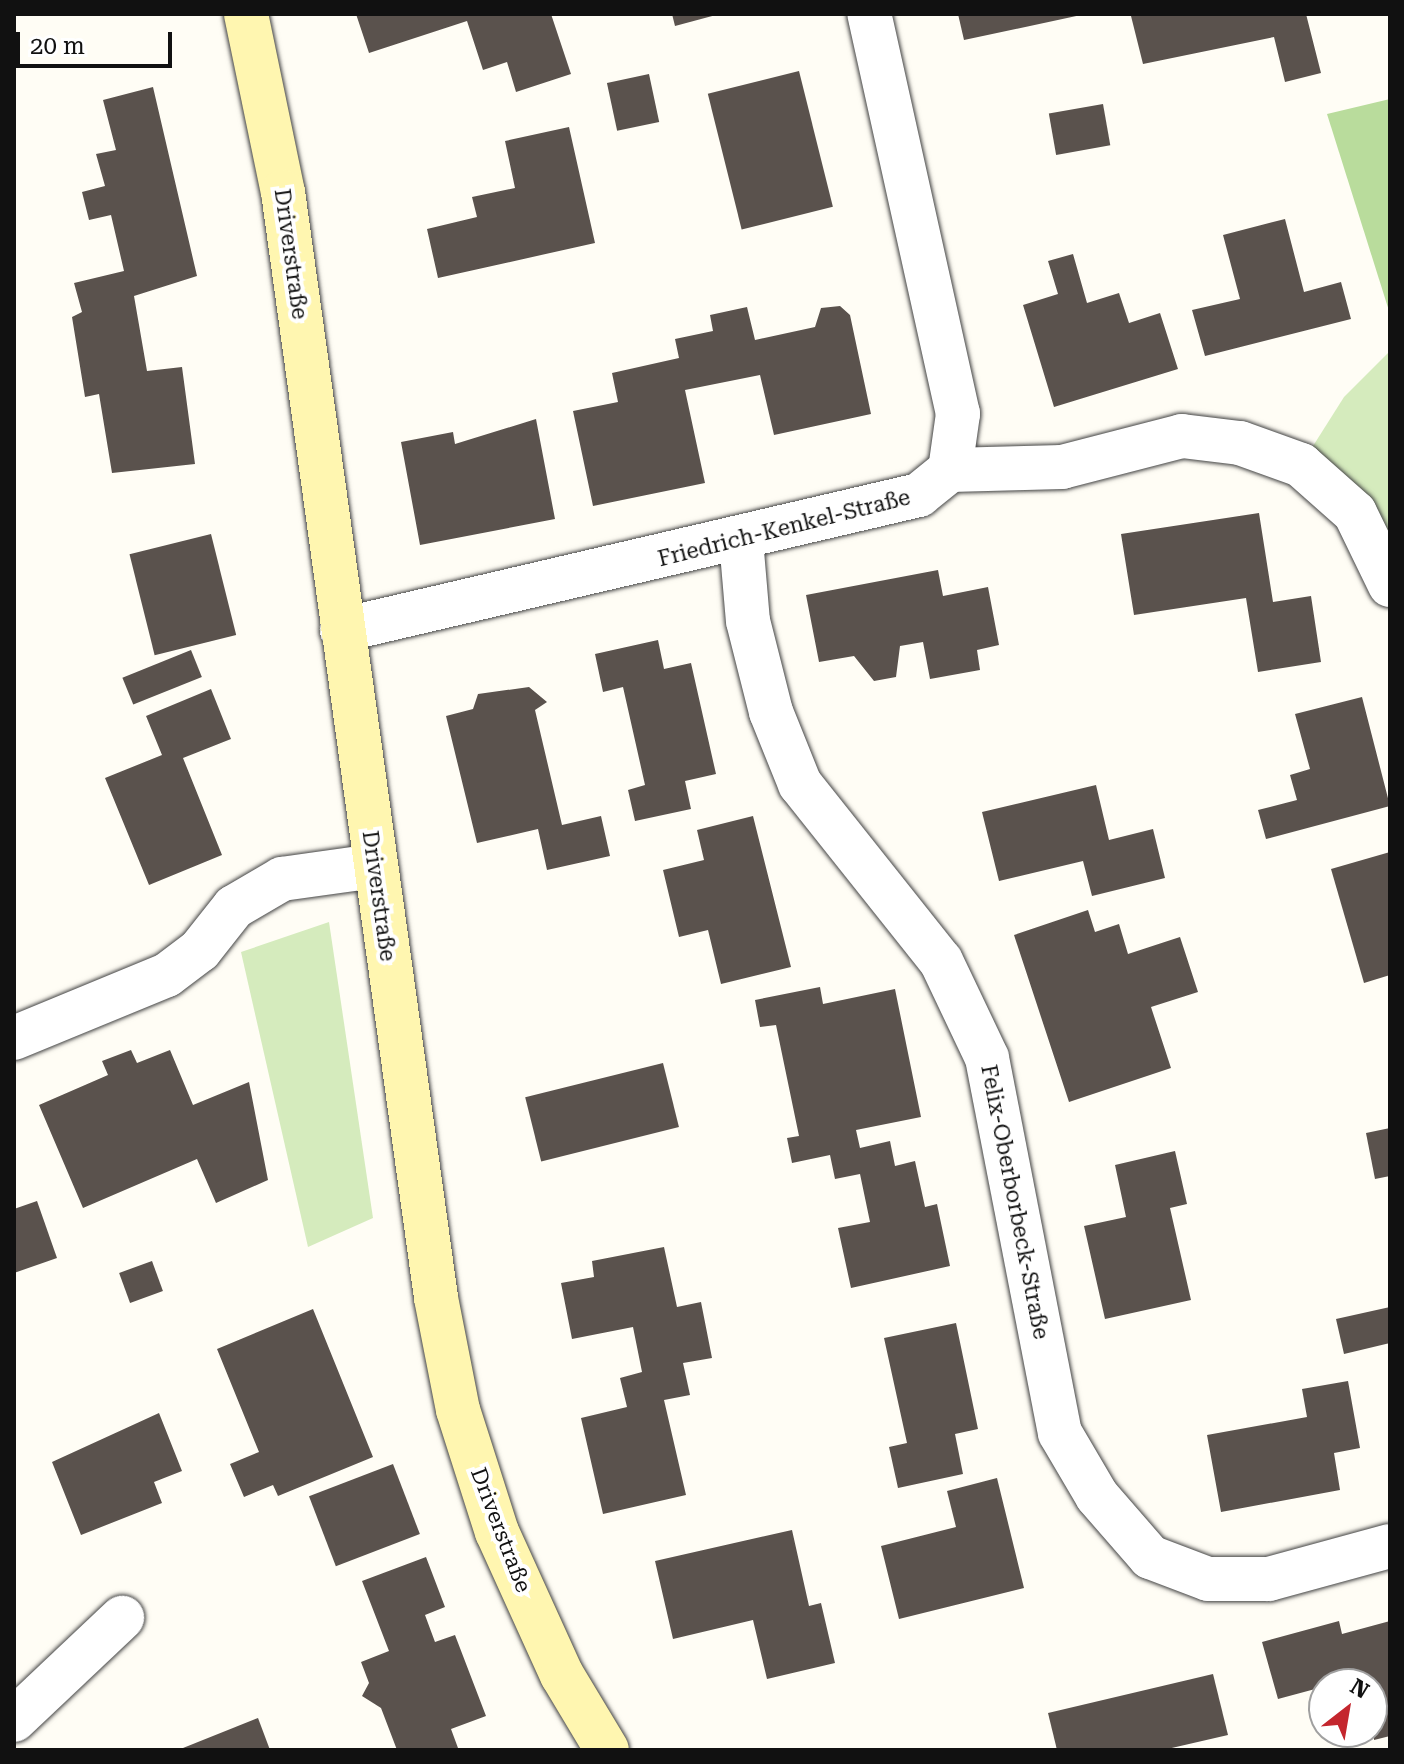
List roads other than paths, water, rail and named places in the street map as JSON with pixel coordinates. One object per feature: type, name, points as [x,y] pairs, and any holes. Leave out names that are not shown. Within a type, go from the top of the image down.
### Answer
[{"type":"street","name":"Driverstraße","points":[[246,14],[283,192],[375,866],[458,1410],[497,1532],[562,1675],[607,1750]]},
{"type":"street","points":[[869,14],[958,414],[950,470],[1062,467],[1182,436],[1240,443],[1301,465],[1355,513],[1390,585]]},
{"type":"street","name":"Friedrich-Kenkel-Straße","points":[[342,630],[741,540],[919,495],[950,470]]},
{"type":"street","name":"Felix-Oberborbeck-Straße","points":[[741,540],[748,621],[771,712],[800,784],[941,961],[987,1058],[1060,1433],[1097,1496],[1150,1557],[1208,1579],[1269,1579],[1390,1546]]},
{"type":"street","points":[[14,1038],[167,975],[200,950],[234,907],[282,879],[375,866]]},
{"type":"street","points":[[14,1720],[122,1618]]}]
